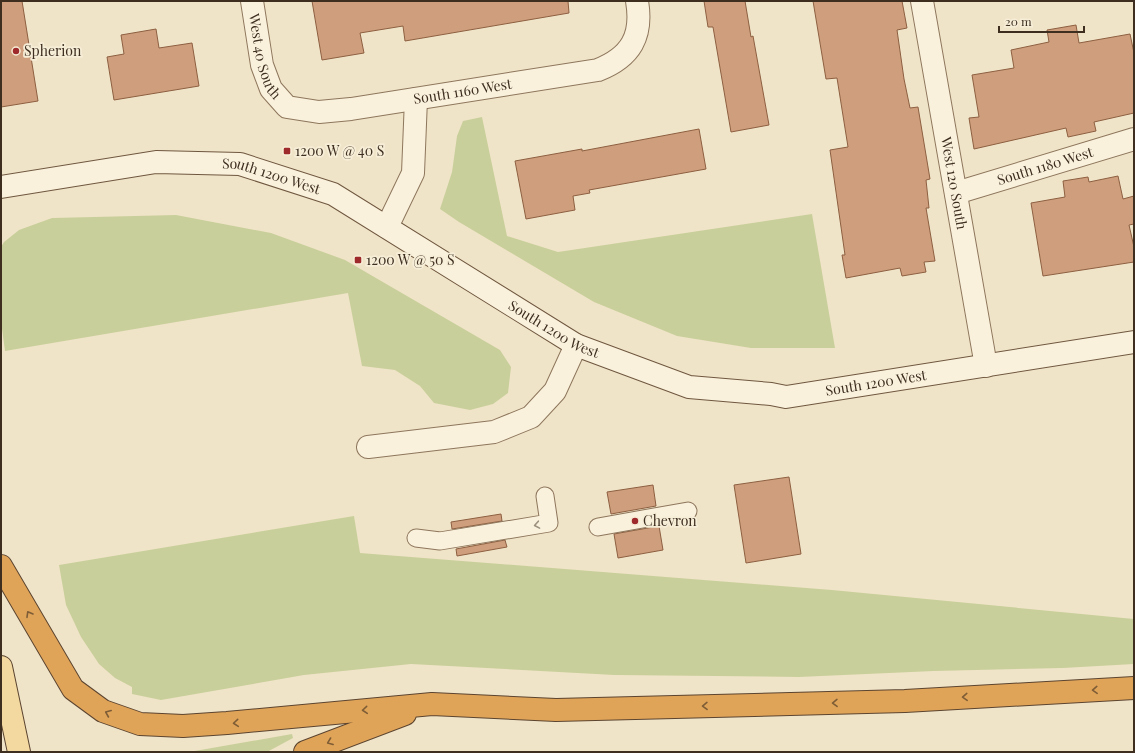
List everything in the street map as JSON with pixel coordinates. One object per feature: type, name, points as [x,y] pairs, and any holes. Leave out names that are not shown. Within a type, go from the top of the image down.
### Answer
[{"type":"highway","points":[[1,566],[73,689],[103,711],[140,724],[183,726],[227,723],[432,704],[556,710],[905,701],[1134,688]]},
{"type":"highway","points":[[305,752],[432,704]]},
{"type":"main road","points":[[1,667],[19,752]]},
{"type":"street","name":"West 40 South","points":[[252,1],[262,64],[271,89],[286,107]]},
{"type":"street","name":"South 1160 West","points":[[286,107],[319,112],[416,99],[598,70],[611,65],[622,57],[632,46],[637,34],[639,20],[637,1]]},
{"type":"street","name":"West 120 South","points":[[922,1],[986,366]]},
{"type":"street","points":[[387,227],[413,173],[416,99]]},
{"type":"street","name":"South 1180 West","points":[[956,193],[1134,138]]},
{"type":"street","name":"South 1200 West","points":[[1,187],[156,162],[240,164],[333,194],[576,345],[689,387],[771,394],[786,398],[1134,342]]},
{"type":"street","points":[[368,447],[494,432],[531,417],[555,391],[576,345]]},
{"type":"lane","points":[[416,538],[440,541],[549,523],[545,496]]},
{"type":"lane","points":[[598,527],[688,510]]},
{"type":"green space","points":[[482,117],[507,236],[558,252],[812,214],[835,348],[751,348],[677,336],[594,302],[459,222],[440,209],[452,172],[457,136],[463,121]]},
{"type":"green space","points":[[176,215],[271,233],[345,260],[500,350],[511,367],[508,393],[493,404],[470,410],[434,403],[420,386],[395,370],[362,366],[348,293],[5,351],[1,321],[1,247],[4,242],[19,230],[52,218]]},
{"type":"green space","points":[[354,516],[360,553],[832,590],[1134,619],[1134,664],[1063,668],[934,671],[799,677],[614,675],[411,664],[304,675],[161,700],[132,694],[132,687],[115,678],[99,664],[81,637],[66,605],[59,565]]},
{"type":"green space","points":[[292,734],[293,738],[267,752],[189,752]]},
{"type":"building","name":"Spherion","points":[[1,1],[22,1],[38,101],[1,107]]},
{"type":"building","points":[[312,1],[568,1],[569,13],[405,41],[403,26],[360,33],[364,53],[322,60]]},
{"type":"building","points":[[704,1],[745,1],[751,37],[753,36],[769,125],[731,132],[713,27],[708,27]]},
{"type":"building","points":[[813,1],[902,1],[907,28],[897,30],[904,79],[910,108],[918,107],[930,179],[926,180],[929,208],[926,208],[935,261],[924,262],[926,272],[902,276],[900,268],[846,278],[842,255],[845,255],[830,150],[848,147],[837,78],[826,79]]},
{"type":"building","points":[[1076,25],[1079,43],[1130,34],[1134,53],[1134,113],[1094,122],[1096,131],[1068,137],[1066,128],[974,149],[969,118],[979,117],[972,75],[1014,68],[1011,50],[1049,42],[1047,30]]},
{"type":"building","points":[[156,29],[159,48],[192,43],[199,86],[114,100],[107,57],[124,54],[121,35]]},
{"type":"building","points":[[699,129],[706,169],[589,190],[590,193],[573,196],[575,210],[526,219],[515,161],[582,149],[582,151]]},
{"type":"building","points":[[1118,176],[1123,199],[1134,196],[1134,224],[1129,225],[1134,247],[1134,262],[1043,276],[1031,203],[1065,197],[1063,181],[1088,177],[1089,182]]},
{"type":"building","points":[[789,477],[801,554],[746,563],[734,485]]},
{"type":"building","points":[[653,485],[656,506],[611,514],[607,492]]},
{"type":"building","points":[[501,514],[502,521],[452,529],[451,522]]},
{"type":"building","points":[[659,526],[663,550],[618,558],[614,534]]},
{"type":"building","points":[[505,540],[507,547],[457,556],[456,549]]},
{"type":"place","name":"Spherion","points":[[16,51]]},
{"type":"place","name":"1200 W @ 40 S","points":[[287,151]]},
{"type":"place","name":"1200 W @ 50 S","points":[[358,260]]},
{"type":"place","name":"Chevron","points":[[635,521]]}]
